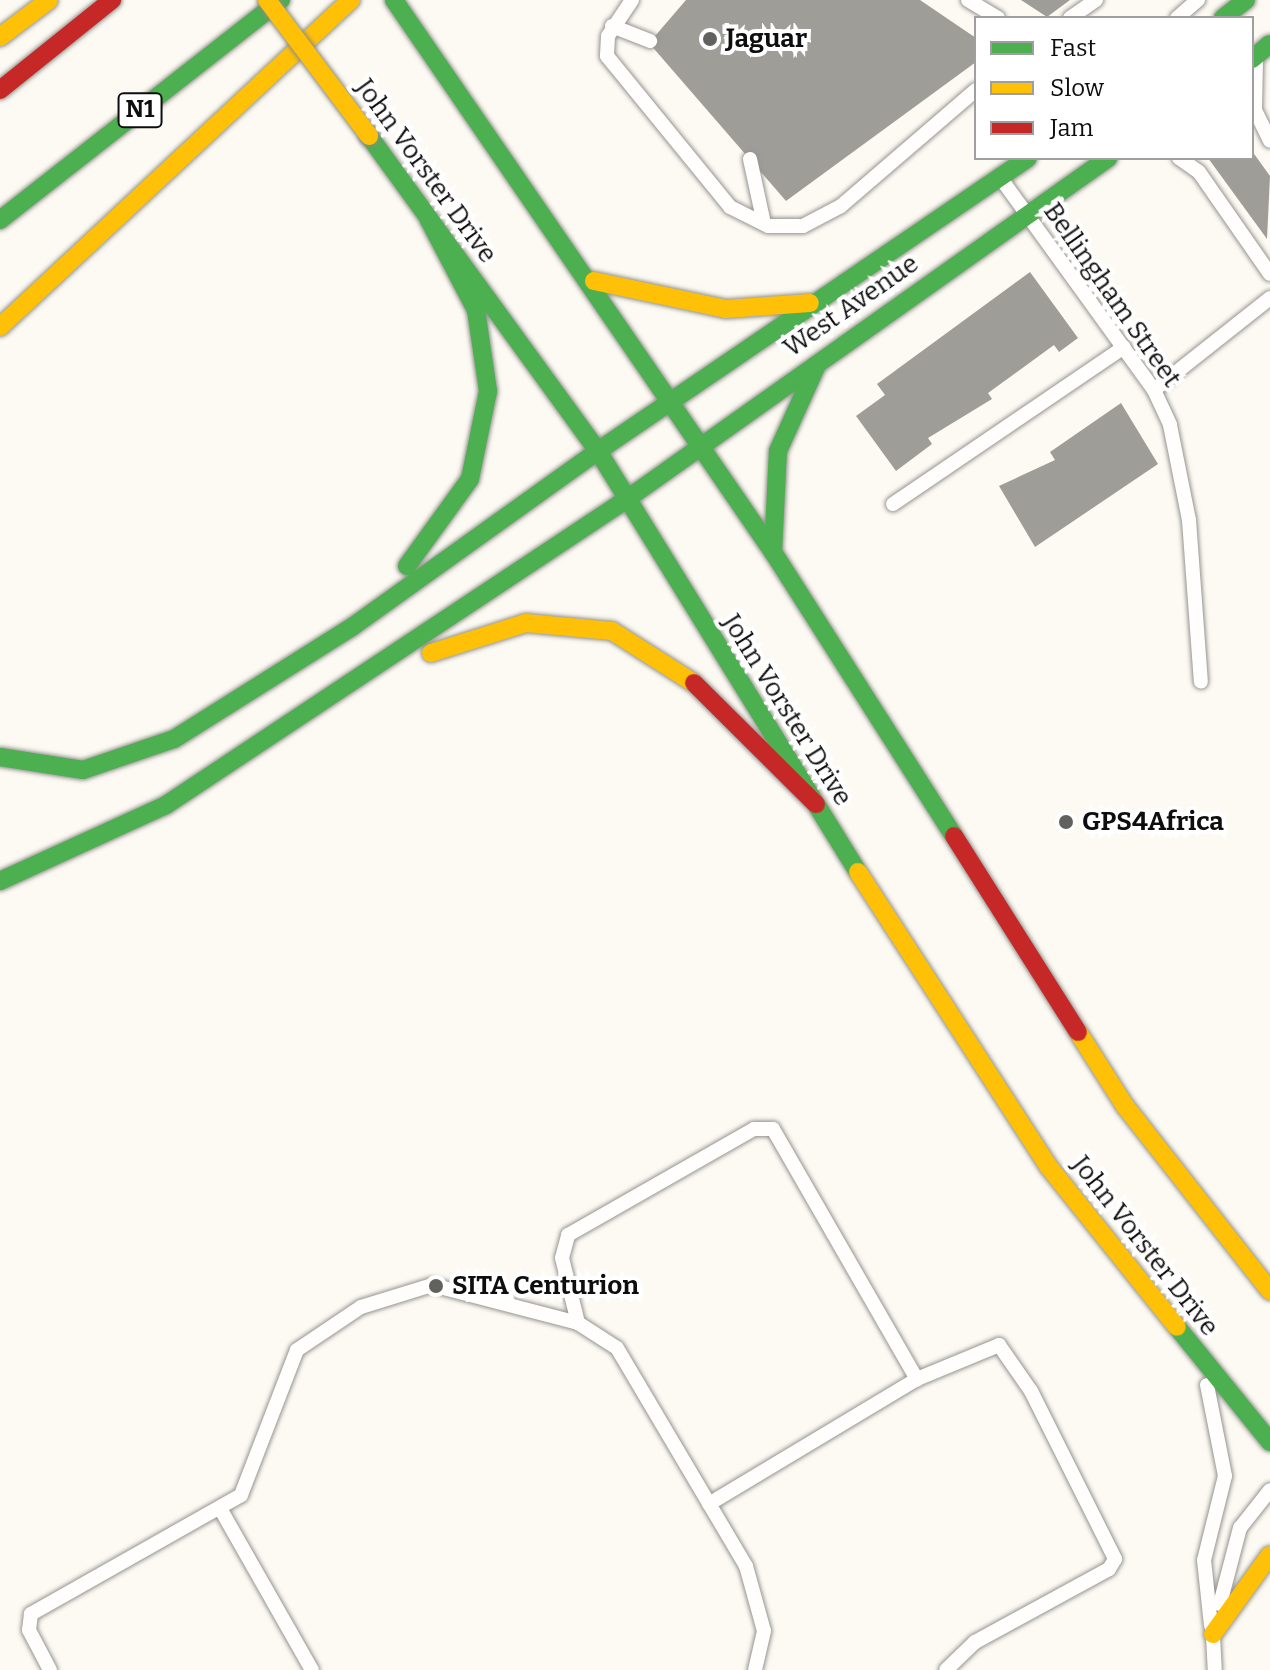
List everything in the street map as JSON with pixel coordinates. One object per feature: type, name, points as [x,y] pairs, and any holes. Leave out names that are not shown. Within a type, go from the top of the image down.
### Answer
[{"type":"main road","points":[[0,37],[49,0]]},
{"type":"main road","points":[[0,90],[112,0]]},
{"type":"main road","name":"John Vorster Drive","points":[[267,0],[598,451],[816,804],[1048,1166],[1270,1442]]},
{"type":"main road","name":"N1","points":[[0,220],[281,0]]},
{"type":"main road","points":[[0,311],[65,258],[351,0]]},
{"type":"main road","points":[[394,0],[594,281],[669,403],[773,552],[1125,1106],[1270,1291]]},
{"type":"main road","points":[[1226,16],[1246,0]]},
{"type":"main road","name":"West Avenue","points":[[352,627],[598,451],[1025,160]]},
{"type":"main road","name":"West Avenue","points":[[328,703],[627,499],[822,357],[1105,160]]},
{"type":"main road","points":[[0,757],[43,769],[111,764],[174,739],[352,627],[440,529],[482,444],[487,357],[476,310],[429,220]]},
{"type":"main road","points":[[0,327],[65,258]]},
{"type":"main road","points":[[594,281],[726,309],[817,302]]},
{"type":"main road","points":[[773,552],[778,451],[822,357]]},
{"type":"main road","points":[[0,881],[166,805],[328,703],[478,634],[526,623],[590,626],[655,652],[686,676],[816,804]]},
{"type":"main road","points":[[1213,1634],[1270,1555]]},
{"type":"lane","points":[[632,0],[612,26],[607,56],[681,152],[730,207],[764,224],[803,226],[841,206],[974,92]]},
{"type":"lane","points":[[968,0],[995,16]]},
{"type":"lane","points":[[1073,16],[1096,0]]},
{"type":"lane","points":[[1179,16],[1198,0]]},
{"type":"lane","points":[[612,26],[650,41]]},
{"type":"lane","points":[[1259,53],[1255,110],[1270,141]]},
{"type":"lane","points":[[750,159],[764,224]]},
{"type":"lane","points":[[1000,178],[1014,160]]},
{"type":"lane","points":[[1182,160],[1199,172],[1270,274]]},
{"type":"lane","name":"Bellingham Street","points":[[1000,178],[1154,390],[1182,470],[1201,682]]},
{"type":"lane","points":[[1154,390],[1270,298]]},
{"type":"lane","points":[[893,504],[1124,347]]},
{"type":"lane","points":[[578,1323],[562,1258],[568,1235],[754,1129],[773,1129],[917,1379]]},
{"type":"lane","points":[[50,1670],[29,1630],[31,1614],[221,1510],[251,1477],[297,1350],[361,1307],[432,1285],[578,1323],[634,1369],[742,1557],[762,1613],[755,1670]]},
{"type":"lane","points":[[709,1504],[917,1379],[999,1345],[1115,1555],[1109,1569],[975,1642],[946,1670]]},
{"type":"lane","points":[[1200,1358],[1225,1476],[1203,1574],[1213,1634],[1215,1670]]},
{"type":"lane","points":[[1213,1634],[1240,1528],[1270,1490]]},
{"type":"lane","points":[[221,1510],[312,1670]]},
{"type":"building","points":[[686,0],[920,0],[974,37],[974,63],[786,201],[649,43]]},
{"type":"building","points":[[1021,0],[1070,0],[1048,16]]},
{"type":"building","points":[[1254,154],[1270,176],[1267,239],[1209,160],[1254,160]]},
{"type":"building","points":[[1030,272],[1078,338],[1059,352],[1054,345],[988,393],[992,399],[928,438],[932,444],[896,471],[856,416],[885,395],[877,384]]},
{"type":"building","points":[[1121,403],[1158,464],[1035,547],[999,486],[1055,460],[1050,452]]},
{"type":"traffic: fast","points":[[0,220],[281,0]]},
{"type":"traffic: fast","points":[[394,0],[773,552],[954,836]]},
{"type":"traffic: fast","points":[[1226,16],[1246,0]]},
{"type":"traffic: fast","points":[[1254,57],[1270,44]]},
{"type":"traffic: fast","points":[[369,136],[598,451],[858,872]]},
{"type":"traffic: fast","points":[[598,451],[1025,160]]},
{"type":"traffic: fast","points":[[627,499],[1105,160]]},
{"type":"traffic: fast","points":[[407,566],[470,479],[488,391],[476,310],[429,220]]},
{"type":"traffic: fast","points":[[773,552],[778,451],[817,365]]},
{"type":"traffic: fast","points":[[0,757],[83,770],[174,739],[352,627],[598,451]]},
{"type":"traffic: fast","points":[[0,881],[166,805],[627,499]]},
{"type":"traffic: fast","points":[[1177,1327],[1270,1442]]},
{"type":"traffic: slow","points":[[0,37],[49,0]]},
{"type":"traffic: slow","points":[[267,0],[369,136]]},
{"type":"traffic: slow","points":[[0,327],[351,0]]},
{"type":"traffic: slow","points":[[594,281],[726,309],[810,303]]},
{"type":"traffic: slow","points":[[431,653],[526,623],[612,631],[694,683]]},
{"type":"traffic: slow","points":[[858,872],[1048,1166],[1177,1327]]},
{"type":"traffic: slow","points":[[1078,1032],[1125,1106],[1270,1291]]},
{"type":"traffic: slow","points":[[1213,1634],[1270,1555]]},
{"type":"traffic: jam","points":[[0,90],[112,0]]},
{"type":"traffic: jam","points":[[694,683],[816,804]]},
{"type":"traffic: jam","points":[[954,836],[1078,1032]]},
{"type":"place","name":"Jaguar","points":[[710,39]]},
{"type":"place","name":"GPS4Africa","points":[[1066,822]]},
{"type":"place","name":"SITA Centurion","points":[[436,1286]]}]
